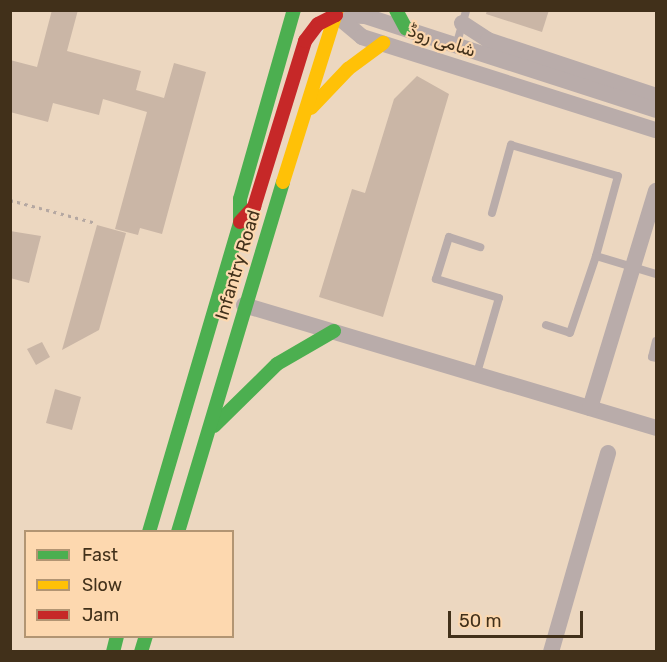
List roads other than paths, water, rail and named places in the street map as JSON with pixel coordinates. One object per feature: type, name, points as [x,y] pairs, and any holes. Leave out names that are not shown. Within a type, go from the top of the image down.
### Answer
[{"type":"main road","points":[[396,10],[406,29]]},
{"type":"main road","name":"Infantry Road","points":[[149,530],[240,222],[240,199],[292,11]]},
{"type":"main road","points":[[240,222],[254,207],[305,41],[318,24],[335,12]]},
{"type":"main road","name":"Infantry Road","points":[[178,530],[244,305],[335,12]]},
{"type":"main road","points":[[303,118],[340,77],[383,43]]},
{"type":"main road","points":[[208,434],[260,378],[334,331]]},
{"type":"street","name":"شامی روڈ","points":[[335,12],[358,14],[657,110]]},
{"type":"street","name":"شامی روڈ","points":[[335,12],[354,33],[657,130]]},
{"type":"street","name":"شامی روڈ","points":[[464,17],[488,40],[657,96]]},
{"type":"street","points":[[590,408],[657,191]]},
{"type":"street","points":[[244,305],[657,428]]},
{"type":"street","points":[[551,651],[608,453]]},
{"type":"lane","points":[[456,46],[464,17]]},
{"type":"lane","points":[[492,213],[511,145],[618,176],[596,256],[570,333],[546,325]]},
{"type":"lane","points":[[477,373],[500,298],[436,279],[449,237],[480,247]]},
{"type":"lane","points":[[596,256],[657,274]]},
{"type":"lane","points":[[657,340],[652,357],[657,358]]}]
